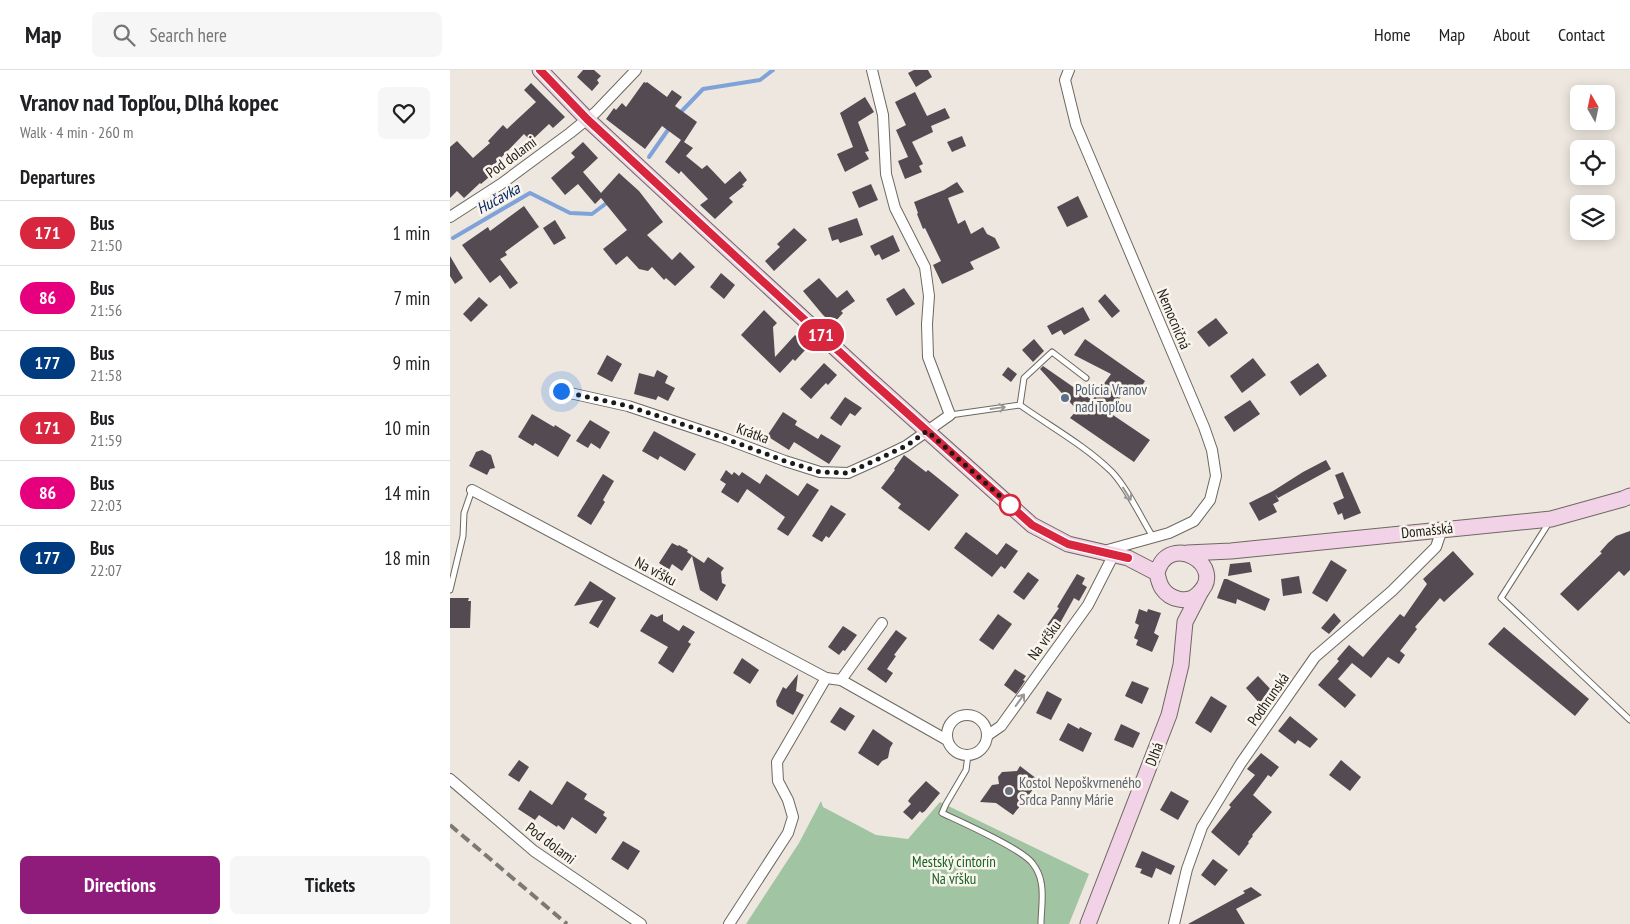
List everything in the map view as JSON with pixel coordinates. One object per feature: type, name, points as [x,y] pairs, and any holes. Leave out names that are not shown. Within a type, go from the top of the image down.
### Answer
[{"type":"street","points":[[540,70],[587,119],[1032,525],[1068,544],[1128,558],[1157,573]]},
{"type":"street","name":"Pod dolami","points":[[450,217],[501,184],[570,133],[596,112],[636,70]]},
{"type":"street","points":[[872,70],[883,115],[886,174],[895,208],[925,267],[929,296],[926,324],[928,357],[950,415],[927,431]]},
{"type":"street","name":"Nemocničná","points":[[1069,70],[1065,80],[1076,124],[1200,417],[1212,450],[1216,476],[1210,500],[1194,521],[1169,533],[1107,553]]},
{"type":"street","name":"Krátka","points":[[561,391],[628,406],[820,472],[848,473],[906,446],[927,431]]},
{"type":"street","name":"Na vŕšku","points":[[472,490],[826,678],[841,680],[947,740]]},
{"type":"street","name":"Domašská","points":[[1186,553],[1222,552],[1551,519],[1630,496]]},
{"type":"street","name":"Podhrunská","points":[[1174,924],[1187,869],[1202,827],[1242,763],[1315,657],[1392,591],[1436,547],[1442,529]]},
{"type":"street","points":[[1128,558],[1125,553],[1126,549],[1138,542]]},
{"type":"street","points":[[1169,596],[1186,600],[1195,597],[1201,591],[1206,581],[1206,569],[1212,560],[1222,552]]},
{"type":"street","name":"Na vŕšku","points":[[988,735],[1001,726],[1088,605],[1107,553]]},
{"type":"street","points":[[1128,558],[1186,553],[1199,560],[1206,569]]},
{"type":"street","points":[[1168,556],[1159,566],[1157,573],[1162,589],[1169,596],[1185,629]]},
{"type":"street","name":"Dlhá","points":[[1088,924],[1169,715],[1180,665],[1185,629],[1201,591]]},
{"type":"street","points":[[841,680],[882,623]]},
{"type":"street","points":[[729,924],[788,833],[793,817],[788,800],[778,781],[777,762],[826,678]]},
{"type":"street","points":[[968,714],[976,716],[982,721],[988,735],[982,748],[968,756],[957,753],[949,746],[946,732],[954,719],[968,714]]},
{"type":"street","name":"Pod dolami","points":[[450,779],[534,852],[641,924]]},
{"type":"lane","points":[[1020,405],[1024,378],[1052,352],[1086,378]]},
{"type":"lane","points":[[950,415],[1020,405],[1075,441],[1112,472],[1153,537]]},
{"type":"lane","points":[[450,590],[463,536],[464,513],[472,490]]},
{"type":"lane","points":[[1551,519],[1501,598],[1630,720]]},
{"type":"lane","points":[[968,756],[966,770],[942,813],[996,840],[1033,863],[1041,881],[1041,924]]},
{"type":"green space","name":"Mestský cintorín Na vŕšku","points":[[821,801],[823,807],[876,835],[908,839],[940,802],[1089,874],[1069,924],[746,924],[799,843]]},
{"type":"building","points":[[583,70],[594,70],[601,76],[597,80],[599,83],[592,91],[577,77]]},
{"type":"building","points":[[914,70],[928,70],[932,77],[916,87],[908,73]]},
{"type":"building","points":[[644,82],[647,82],[667,97],[672,90],[682,97],[675,106],[697,122],[684,142],[693,148],[686,156],[702,169],[707,165],[725,184],[740,171],[747,180],[742,185],[744,186],[729,198],[733,202],[715,219],[700,205],[708,199],[681,171],[679,174],[665,162],[681,140],[662,126],[645,149],[606,119],[614,108],[616,110],[622,103],[626,107]]},
{"type":"building","points":[[531,83],[565,117],[553,128],[549,124],[531,141],[524,134],[493,166],[496,171],[481,184],[464,198],[457,191],[450,198],[450,147],[457,141],[473,158],[490,143],[488,141],[503,125],[507,129],[536,102],[524,90]]},
{"type":"building","points":[[915,92],[927,116],[945,108],[950,118],[931,126],[933,132],[912,142],[923,164],[919,166],[922,172],[905,179],[898,161],[908,157],[896,130],[906,125],[895,102]]},
{"type":"building","points":[[865,97],[874,112],[858,122],[869,151],[865,152],[869,159],[845,172],[837,154],[853,147],[840,113]]},
{"type":"building","points":[[962,136],[966,146],[952,152],[947,142]]},
{"type":"building","points":[[583,142],[598,158],[583,172],[601,193],[619,173],[639,191],[663,222],[647,235],[672,260],[680,252],[695,267],[675,286],[666,278],[664,280],[652,267],[648,271],[639,269],[627,256],[616,265],[603,249],[627,230],[601,198],[595,204],[578,184],[565,195],[551,178],[575,157],[571,153]]},
{"type":"building","points":[[957,182],[964,192],[948,198],[958,224],[965,220],[971,234],[983,227],[987,234],[995,238],[1000,248],[970,262],[974,269],[942,284],[933,265],[941,261],[925,228],[923,229],[914,202],[944,190]]},
{"type":"building","points":[[871,184],[878,200],[859,208],[852,192]]},
{"type":"building","points":[[1078,196],[1088,217],[1067,227],[1057,207]]},
{"type":"building","points":[[524,206],[539,227],[505,252],[507,255],[500,259],[518,283],[510,289],[500,275],[490,283],[462,245],[488,227],[490,231]]},
{"type":"building","points":[[857,218],[863,235],[840,243],[838,239],[832,241],[828,228]]},
{"type":"building","points":[[555,220],[566,238],[554,245],[543,228]]},
{"type":"building","points":[[794,228],[807,240],[774,271],[765,261],[780,247],[777,244]]},
{"type":"building","points":[[893,235],[900,251],[882,260],[879,254],[875,256],[870,246]]},
{"type":"building","points":[[450,256],[463,278],[455,284],[450,276]]},
{"type":"building","points":[[721,273],[735,285],[724,299],[710,287]]},
{"type":"building","points":[[819,278],[837,298],[847,290],[855,301],[841,311],[843,313],[833,324],[803,291]]},
{"type":"building","points":[[904,288],[915,304],[896,316],[886,299]]},
{"type":"building","points":[[1105,294],[1120,311],[1112,318],[1098,301]]},
{"type":"building","points":[[479,297],[488,305],[471,322],[463,314]]},
{"type":"building","points":[[1083,307],[1090,320],[1064,335],[1061,330],[1052,335],[1047,326]]},
{"type":"building","points":[[764,310],[777,323],[773,327],[775,357],[795,335],[808,347],[780,373],[741,335]]},
{"type":"building","points":[[1216,318],[1228,333],[1209,347],[1197,332]]},
{"type":"building","points":[[1034,339],[1044,351],[1033,362],[1022,350]]},
{"type":"building","name":"Polícia Vranov nad Topľou","points":[[1085,339],[1145,381],[1138,392],[1125,391],[1110,413],[1150,440],[1134,462],[1070,418],[1077,410],[1040,369],[1043,366],[1092,400],[1111,374],[1074,355]]},
{"type":"building","points":[[607,355],[622,364],[612,382],[597,374]]},
{"type":"building","points":[[1253,358],[1266,375],[1242,393],[1230,376]]},
{"type":"building","points":[[824,363],[837,375],[828,385],[826,383],[811,399],[800,389]]},
{"type":"building","points":[[1318,363],[1327,376],[1300,396],[1290,382]]},
{"type":"building","points":[[1008,367],[1017,374],[1011,382],[1002,375]]},
{"type":"building","points":[[657,370],[668,376],[665,383],[675,388],[668,401],[658,396],[656,400],[634,394],[639,373],[654,377]]},
{"type":"building","points":[[845,397],[862,408],[855,416],[850,413],[841,426],[830,418]]},
{"type":"building","points":[[1250,400],[1260,414],[1234,432],[1224,417]]},
{"type":"building","points":[[783,412],[797,421],[795,425],[818,439],[821,434],[841,446],[829,464],[794,442],[789,450],[767,436]]},
{"type":"building","points":[[532,414],[571,435],[558,457],[535,443],[533,446],[518,437]]},
{"type":"building","points":[[590,420],[610,432],[600,449],[591,443],[588,448],[576,441]]},
{"type":"building","points":[[654,431],[696,454],[685,471],[660,456],[658,460],[642,451]]},
{"type":"building","points":[[482,450],[491,455],[495,468],[490,469],[487,475],[469,466],[476,452]]},
{"type":"building","points":[[904,455],[926,472],[928,470],[959,495],[929,531],[898,508],[901,504],[881,488]]},
{"type":"building","points":[[1326,460],[1331,469],[1278,498],[1275,494],[1279,501],[1273,504],[1277,512],[1259,521],[1249,503]]},
{"type":"building","points":[[726,470],[732,475],[734,472],[739,476],[742,472],[760,484],[766,474],[798,496],[807,483],[819,490],[788,536],[777,529],[785,517],[747,489],[738,503],[721,492],[726,484],[720,480]]},
{"type":"building","points":[[1343,472],[1361,513],[1344,520],[1342,513],[1338,515],[1333,503],[1344,498],[1335,475]]},
{"type":"building","points":[[603,474],[614,481],[603,500],[605,502],[591,525],[577,516]]},
{"type":"building","points":[[831,505],[846,514],[829,538],[826,536],[822,542],[812,536]]},
{"type":"building","points":[[1630,531],[1630,570],[1624,576],[1619,571],[1578,611],[1560,594],[1602,553],[1600,552],[1608,543],[1616,536]]},
{"type":"building","points":[[966,532],[997,555],[1006,543],[1018,551],[1005,569],[1001,566],[992,577],[954,548]]},
{"type":"building","points":[[672,543],[688,550],[687,552],[704,563],[708,557],[724,568],[721,572],[722,583],[726,585],[717,601],[700,590],[692,556],[682,571],[672,564],[669,570],[659,563]]},
{"type":"building","points":[[1453,551],[1474,574],[1444,602],[1440,598],[1415,627],[1417,629],[1400,651],[1405,655],[1399,664],[1388,657],[1371,678],[1352,663],[1338,679],[1356,695],[1345,708],[1318,685],[1339,661],[1337,659],[1349,645],[1363,657],[1400,614],[1404,617],[1427,584],[1423,579]]},
{"type":"building","points":[[1331,560],[1347,570],[1327,602],[1312,593]]},
{"type":"building","points":[[1250,562],[1252,572],[1228,576],[1230,564]]},
{"type":"building","points":[[1028,572],[1039,580],[1024,600],[1013,592]]},
{"type":"building","points":[[1077,574],[1085,578],[1082,584],[1087,587],[1079,601],[1074,598],[1054,634],[1045,628],[1059,608],[1057,607]]},
{"type":"building","points":[[1299,576],[1302,593],[1283,596],[1281,579]]},
{"type":"building","points":[[1224,579],[1270,599],[1265,611],[1237,599],[1236,604],[1217,598]]},
{"type":"building","points":[[590,581],[616,598],[598,628],[589,623],[603,600],[574,606]]},
{"type":"building","points":[[450,598],[469,598],[468,601],[471,601],[470,628],[450,628]]},
{"type":"building","points":[[1139,609],[1147,612],[1148,609],[1161,613],[1154,633],[1159,636],[1152,652],[1136,645],[1138,640],[1134,638],[1139,625],[1135,623]]},
{"type":"building","points":[[1334,613],[1341,621],[1329,634],[1321,628]]},
{"type":"building","points":[[651,614],[657,617],[663,614],[663,621],[679,631],[683,625],[695,632],[688,642],[691,644],[673,673],[658,663],[668,647],[640,631]]},
{"type":"building","points":[[998,614],[1012,624],[993,650],[979,640]]},
{"type":"building","points":[[843,626],[857,635],[845,651],[843,650],[839,655],[828,647]]},
{"type":"building","points":[[1504,627],[1589,699],[1575,716],[1488,644]]},
{"type":"building","points":[[896,630],[907,638],[894,655],[896,656],[887,669],[893,673],[886,683],[867,669]]},
{"type":"building","points":[[742,658],[759,670],[750,684],[733,673]]},
{"type":"building","points":[[1015,669],[1026,676],[1023,680],[1025,681],[1016,694],[1004,685]]},
{"type":"building","points":[[798,674],[796,691],[804,695],[793,715],[777,706],[776,701],[783,687],[786,689]]},
{"type":"building","points":[[1258,676],[1275,694],[1262,706],[1246,688]]},
{"type":"building","points":[[1132,681],[1149,688],[1142,704],[1125,696]]},
{"type":"building","points":[[1047,691],[1062,699],[1051,720],[1036,713]]},
{"type":"building","points":[[1211,696],[1227,706],[1211,733],[1195,723]]},
{"type":"building","points":[[840,707],[855,716],[845,731],[830,722]]},
{"type":"building","points":[[1290,716],[1318,739],[1310,748],[1298,740],[1295,744],[1278,731]]},
{"type":"building","points":[[1068,723],[1092,733],[1083,752],[1059,740]]},
{"type":"building","points":[[1121,724],[1140,733],[1133,748],[1114,740]]},
{"type":"building","points":[[873,729],[893,743],[888,758],[878,766],[858,753]]},
{"type":"building","points":[[1261,753],[1279,767],[1271,777],[1268,775],[1253,795],[1272,812],[1252,835],[1249,843],[1239,856],[1211,832],[1231,807],[1229,805],[1255,775],[1247,769]]},
{"type":"building","points":[[519,760],[529,767],[519,782],[508,775]]},
{"type":"building","points":[[1341,760],[1361,777],[1350,791],[1329,775]]},
{"type":"building","name":"Kostol Nepoškvrneného Srdca Panny Márie","points":[[1020,766],[1037,779],[1032,786],[1034,788],[1013,815],[996,803],[980,802],[992,785],[999,784],[998,777],[1002,772],[1017,771]]},
{"type":"building","points":[[567,781],[587,794],[584,799],[605,812],[603,815],[607,818],[596,834],[572,817],[564,830],[539,815],[535,820],[518,809],[530,790],[552,805]]},
{"type":"building","points":[[926,781],[940,793],[925,811],[922,813],[920,811],[912,820],[903,812],[911,804],[908,801],[910,798]]},
{"type":"building","points":[[1171,791],[1189,801],[1178,820],[1160,810]]},
{"type":"building","points":[[623,841],[640,851],[628,870],[611,859]]},
{"type":"building","points":[[1142,851],[1175,866],[1171,875],[1156,868],[1152,878],[1140,873],[1142,869],[1135,867]]},
{"type":"building","points":[[1213,859],[1228,870],[1215,886],[1201,875]]},
{"type":"building","points":[[1251,887],[1262,895],[1236,909],[1245,924],[1188,924],[1245,893],[1243,891]]},
{"type":"waterway","name":"Hučavka","points":[[680,113],[703,89],[760,80],[773,70]]},
{"type":"waterway","name":"Hučavka","points":[[649,157],[670,127]]},
{"type":"waterway","name":"Hučavka","points":[[453,238],[530,193],[570,213],[592,214],[608,202]]},
{"type":"railway","points":[[450,825],[567,924]]},
{"type":"bus line","name":"171","points":[[540,70],[587,119],[708,231],[1032,525],[1068,544],[1128,558]]},
{"type":"place","name":"Polícia Vranov nad Topľou","points":[[1065,398]]},
{"type":"place","name":"Kostol Nepoškvrneného Srdca Panny Márie","points":[[1009,791]]},
{"type":"route","points":[[561,391],[628,406],[820,472],[848,473],[906,446],[927,431],[1010,505]]}]
